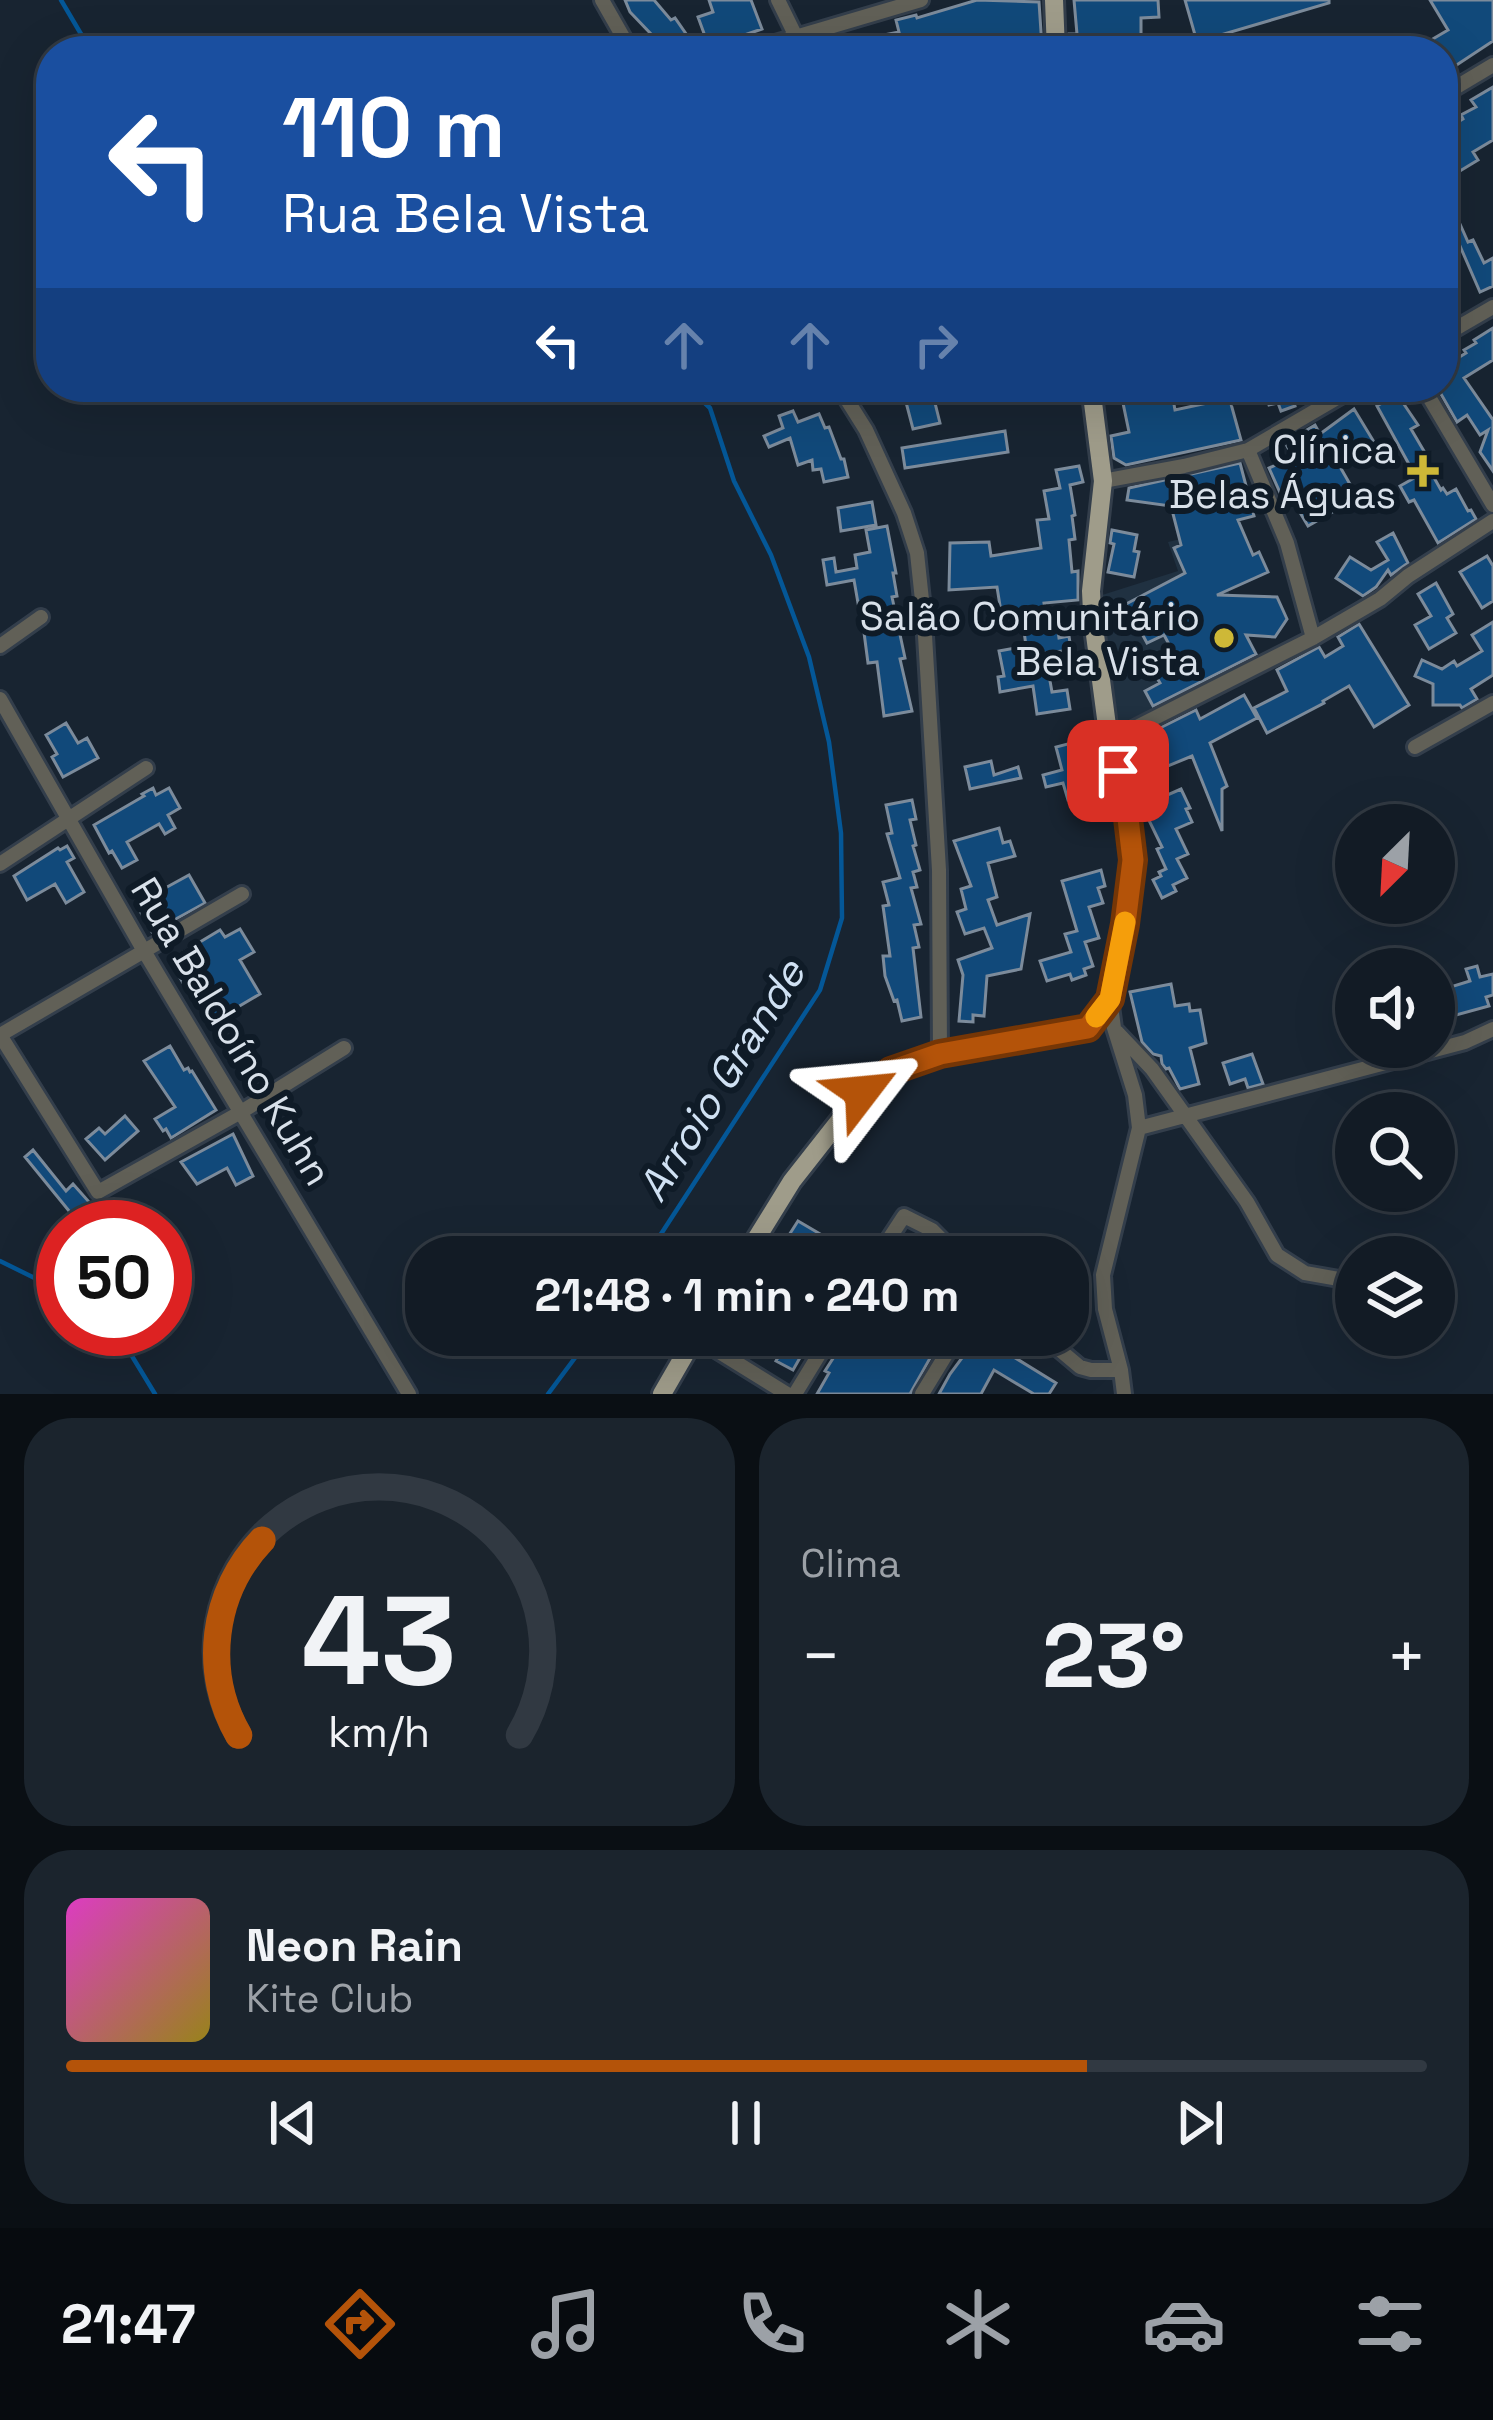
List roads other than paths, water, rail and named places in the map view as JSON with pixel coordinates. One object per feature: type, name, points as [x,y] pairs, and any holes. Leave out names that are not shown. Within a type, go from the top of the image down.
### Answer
[{"type":"main road","points":[[1054,0],[1055,36]]},
{"type":"main road","points":[[758,1236],[792,1181],[862,1092],[891,1071],[940,1054],[1088,1028],[1110,999],[1133,860],[1126,802],[1109,741],[1091,591],[1103,482],[1092,402]]},
{"type":"main road","points":[[662,1394],[684,1356]]},
{"type":"street","points":[[602,0],[623,36]]},
{"type":"street","points":[[778,0],[795,36]]},
{"type":"street","points":[[821,36],[921,0]]},
{"type":"street","points":[[1458,85],[1493,65]]},
{"type":"street","points":[[1458,327],[1493,307]]},
{"type":"street","points":[[848,402],[904,513],[917,553],[940,870],[940,1054]]},
{"type":"street","points":[[1103,482],[1248,450],[1330,402]]},
{"type":"street","points":[[1433,402],[1493,505]]},
{"type":"street","points":[[1248,450],[1287,543],[1313,638]]},
{"type":"street","points":[[1109,741],[1313,638],[1380,599],[1493,521]]},
{"type":"street","points":[[0,646],[40,616]]},
{"type":"street","name":"Rua Baldoíno Kuhn","points":[[0,699],[409,1394]]},
{"type":"street","points":[[1415,748],[1493,703]]},
{"type":"street","points":[[0,864],[146,768]]},
{"type":"street","points":[[242,894],[0,1035],[98,1192],[344,1048]]},
{"type":"street","points":[[1110,999],[1139,1128],[1103,1275],[1105,1309],[1124,1394]]},
{"type":"street","points":[[1114,1028],[1186,1117],[1247,1202],[1277,1255],[1305,1274],[1335,1279]]},
{"type":"street","points":[[1139,1128],[1465,1042],[1493,1029]]},
{"type":"street","points":[[891,1236],[904,1216],[938,1236]]},
{"type":"street","points":[[728,1356],[792,1394],[817,1356]]},
{"type":"street","points":[[922,1394],[945,1356]]},
{"type":"street","points":[[1067,1356],[1091,1370],[1121,1370]]},
{"type":"waterway","name":"Arroio Grande","points":[[61,0],[82,36]]},
{"type":"waterway","name":"Arroio Grande","points":[[660,1236],[820,990],[842,918],[841,833],[829,742],[809,657],[771,555],[734,481],[710,408],[704,402]]},
{"type":"waterway","name":"Arroio Grande","points":[[0,1261],[36,1279]]},
{"type":"waterway","name":"Arroio Grande","points":[[132,1356],[155,1394]]},
{"type":"waterway","name":"Arroio Grande","points":[[548,1394],[576,1356]]},
{"type":"place","name":"Clínica Belas Águas","points":[[1423,471]]},
{"type":"place","name":"Salão Comunitário Bela Vista","points":[[1224,638]]}]
